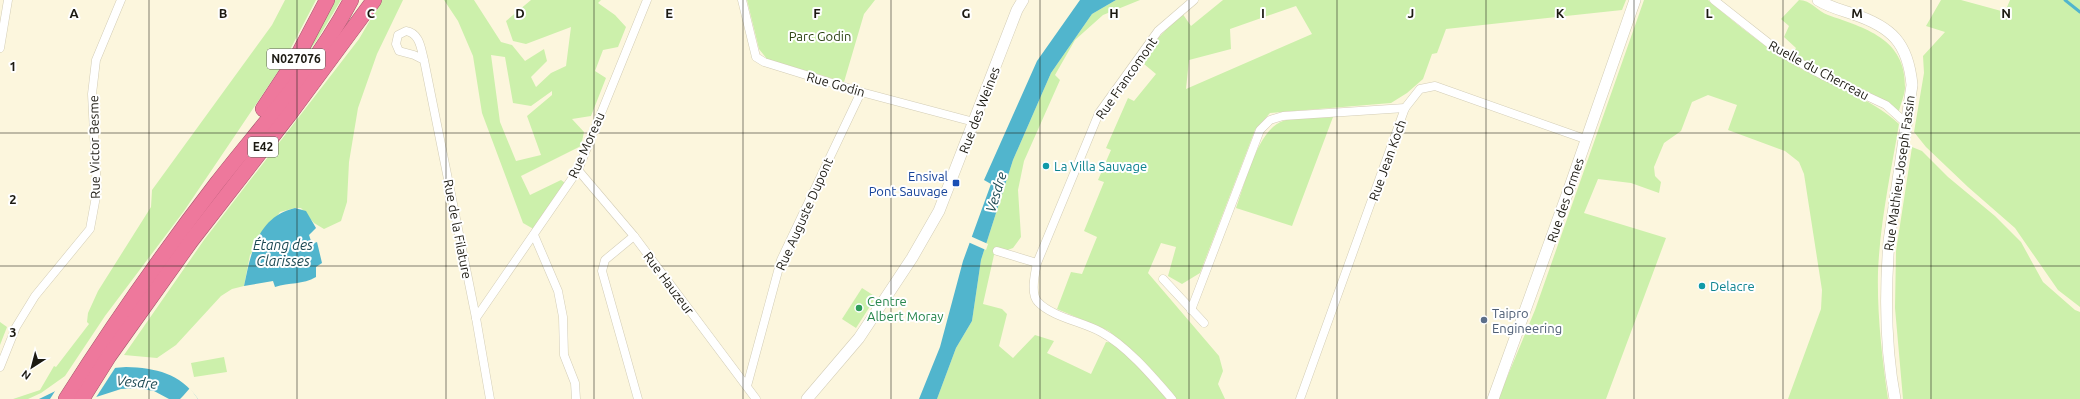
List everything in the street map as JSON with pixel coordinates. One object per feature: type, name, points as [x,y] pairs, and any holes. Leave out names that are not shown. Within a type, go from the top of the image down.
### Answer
[{"type":"highway","name":"N027076","points":[[213,188],[296,60],[327,0]]},
{"type":"highway","name":"E42","points":[[66,399],[134,307],[213,188],[326,43],[351,0]]},
{"type":"highway","name":"E42","points":[[82,399],[134,307],[190,241],[289,115],[352,29],[366,0]]},
{"type":"highway","points":[[352,29],[374,0]]},
{"type":"street","points":[[0,48],[8,0]]},
{"type":"street","name":"Rue Victor Besme","points":[[0,367],[16,327],[35,296],[90,229],[97,191],[92,94],[96,60],[121,0]]},
{"type":"street","name":"Rue Moreau","points":[[476,318],[578,170],[647,0]]},
{"type":"street","name":"Rue Godin","points":[[742,0],[756,56],[764,62],[861,92],[974,122]]},
{"type":"street","name":"Rue des Weines","points":[[807,399],[859,338],[917,250],[935,219],[945,198],[1023,0]]},
{"type":"street","name":"Rue Francomont","points":[[1172,399],[1116,342],[1103,332],[1058,314],[1038,302],[1035,297],[1035,289],[1037,263],[1099,113],[1158,31],[1194,0]]},
{"type":"street","name":"Rue des Ormes","points":[[1493,399],[1635,0]]},
{"type":"street","name":"Ruelle du Cherreau","points":[[1714,0],[1780,52],[1824,76],[1886,105],[1907,124]]},
{"type":"street","name":"Rue Mathieu-Joseph Fassin","points":[[1818,0],[1831,7],[1877,24],[1894,35],[1907,55],[1910,68],[1912,85],[1889,241],[1887,267],[1887,323],[1894,399]]},
{"type":"street","name":"Rue de la Filature","points":[[424,60],[476,318],[490,399]]},
{"type":"street","name":"Rue Jean Koch","points":[[1300,399],[1405,108],[1420,89],[1435,86],[1585,139]]},
{"type":"street","name":"Rue Auguste Dupont","points":[[747,386],[781,260],[861,92]]},
{"type":"street","points":[[1191,310],[1260,130],[1270,120],[1283,116],[1405,108]]},
{"type":"street","name":"Rue Hauzeur","points":[[578,170],[634,236],[756,399]]},
{"type":"street","points":[[534,235],[558,291],[563,317],[564,355],[575,383],[576,399]]},
{"type":"street","points":[[634,236],[605,260],[602,271],[639,398]]},
{"type":"street","points":[[997,251],[1037,263]]},
{"type":"street","points":[[1163,279],[1204,323]]},
{"type":"green space","points":[[285,0],[316,0],[281,67],[184,211],[105,316],[65,376],[41,393],[28,399],[13,399],[40,390],[54,366],[56,367],[89,324],[87,322],[88,313],[98,291],[151,207],[152,190],[272,25]]},
{"type":"green space","points":[[331,0],[341,0],[317,40],[295,70]]},
{"type":"green space","points":[[382,0],[403,0],[377,54],[358,108],[349,162],[347,202],[341,221],[324,229],[314,223],[301,208],[280,212],[250,255],[244,286],[232,289],[221,296],[176,345],[157,358],[124,355],[204,240],[359,39]]},
{"type":"green space","points":[[444,0],[474,0],[501,42],[512,45],[525,61],[544,49],[547,61],[531,77],[536,87],[551,73],[566,66],[571,27],[526,44],[513,41],[506,21],[531,0],[601,0],[598,3],[615,15],[626,27],[618,47],[603,50],[595,71],[606,78],[591,116],[572,119],[584,132],[581,146],[521,176],[530,195],[561,180],[568,185],[537,231],[523,223],[482,113],[473,56],[458,21]],"holes":[[[491,55],[505,57],[513,103],[531,106],[552,91],[552,95],[527,116],[541,155],[516,161],[500,122]]]},
{"type":"green space","name":"Parc Godin","points":[[747,0],[875,0],[864,14],[844,82],[767,59],[759,49]]},
{"type":"green space","points":[[1116,0],[1140,0],[1103,15],[1075,40],[1055,75],[1060,80],[1024,161],[1018,190],[1021,237],[1013,248],[994,255],[983,304],[1002,309],[1007,314],[999,346],[1013,358],[1035,335],[1054,341],[1047,353],[1091,374],[1106,342],[1117,343],[1171,399],[937,399],[956,348],[972,321],[981,260],[1013,160],[1051,73],[1092,14]]},
{"type":"green space","points":[[1223,0],[1626,0],[1622,10],[1446,29],[1437,53],[1432,54],[1423,79],[1407,93],[1391,103],[1270,113],[1255,130],[1200,273],[1182,284],[1168,276],[1176,247],[1161,243],[1148,273],[1219,356],[1223,371],[1218,384],[1225,399],[1176,399],[1109,331],[1057,309],[1071,272],[1082,274],[1097,237],[1084,231],[1104,182],[1098,180],[1111,150],[1106,148],[1128,98],[1134,101],[1156,74],[1138,59],[1182,13],[1191,26]],"holes":[[[1296,6],[1312,34],[1186,89],[1189,60],[1231,49],[1230,29]]]},
{"type":"green space","points":[[1644,0],[1708,0],[1750,34],[1785,59],[1809,73],[1863,99],[1899,124],[1883,216],[1878,272],[1880,336],[1888,399],[1788,399],[1821,309],[1822,290],[1804,174],[1799,162],[1785,151],[1728,130],[1737,105],[1708,95],[1692,102],[1681,131],[1664,143],[1654,167],[1655,176],[1661,182],[1659,193],[1631,183],[1598,179],[1584,213],[1666,238],[1606,399],[1498,399],[1535,310]]},
{"type":"green space","points":[[1799,0],[1803,0],[1811,4],[1828,15],[1868,31],[1891,46],[1898,57],[1903,70],[1905,90],[1899,111],[1792,55],[1796,48],[1784,37],[1789,26],[1781,19]]},
{"type":"green space","points":[[1941,0],[1961,0],[2005,12],[2010,0],[2080,0],[2080,307],[2058,290],[2015,228],[1968,187],[1926,147],[1914,132],[1924,73],[1923,56],[1945,32],[1926,26]]},
{"type":"green space","points":[[1333,117],[1292,226],[1236,208],[1248,172],[1259,146],[1274,126],[1288,119],[1294,118]]},
{"type":"green space","points":[[1912,147],[1922,151],[1948,177],[1995,216],[2021,242],[2043,282],[2075,310],[2080,312],[2080,399],[1903,399],[1895,308],[1896,251]]},
{"type":"green space","name":"Centre Albert Moray","points":[[862,288],[876,297],[856,328],[842,319]]},
{"type":"green space","points":[[0,322],[7,327],[0,345]]},
{"type":"green space","points":[[224,357],[227,372],[194,377],[191,363]]},
{"type":"water","name":"Vesdre","points":[[1080,0],[1116,0],[1092,14],[1051,73],[1013,160],[981,260],[972,321],[956,348],[937,399],[919,399],[940,347],[963,261],[991,184],[984,180],[1037,61]]},
{"type":"water","name":"Étang des Clarisses","points":[[295,208],[306,211],[316,228],[309,235],[312,244],[317,242],[322,263],[316,267],[316,277],[311,280],[275,287],[273,281],[244,286],[253,249],[264,228],[272,219]]},
{"type":"water","points":[[126,367],[157,371],[175,378],[191,390],[198,399],[169,399],[154,391],[137,388],[121,389],[90,399],[39,399],[101,369]]},
{"type":"pier","points":[[970,236],[988,244],[986,250],[968,242]]},
{"type":"pier","points":[[117,365],[95,399],[50,399],[57,388],[100,367]]},
{"type":"pier","points":[[190,388],[198,399],[180,399],[183,396]]},
{"type":"waterway","points":[[2065,0],[2080,12]]},
{"type":"place","name":"La Villa Sauvage","points":[[1046,166]]},
{"type":"place","name":"Ensival Pont Sauvage","points":[[956,183]]},
{"type":"place","name":"Delacre","points":[[1702,286]]},
{"type":"place","name":"Centre Albert Moray","points":[[859,308]]},
{"type":"place","name":"Taipro Engineering","points":[[1484,320]]}]
